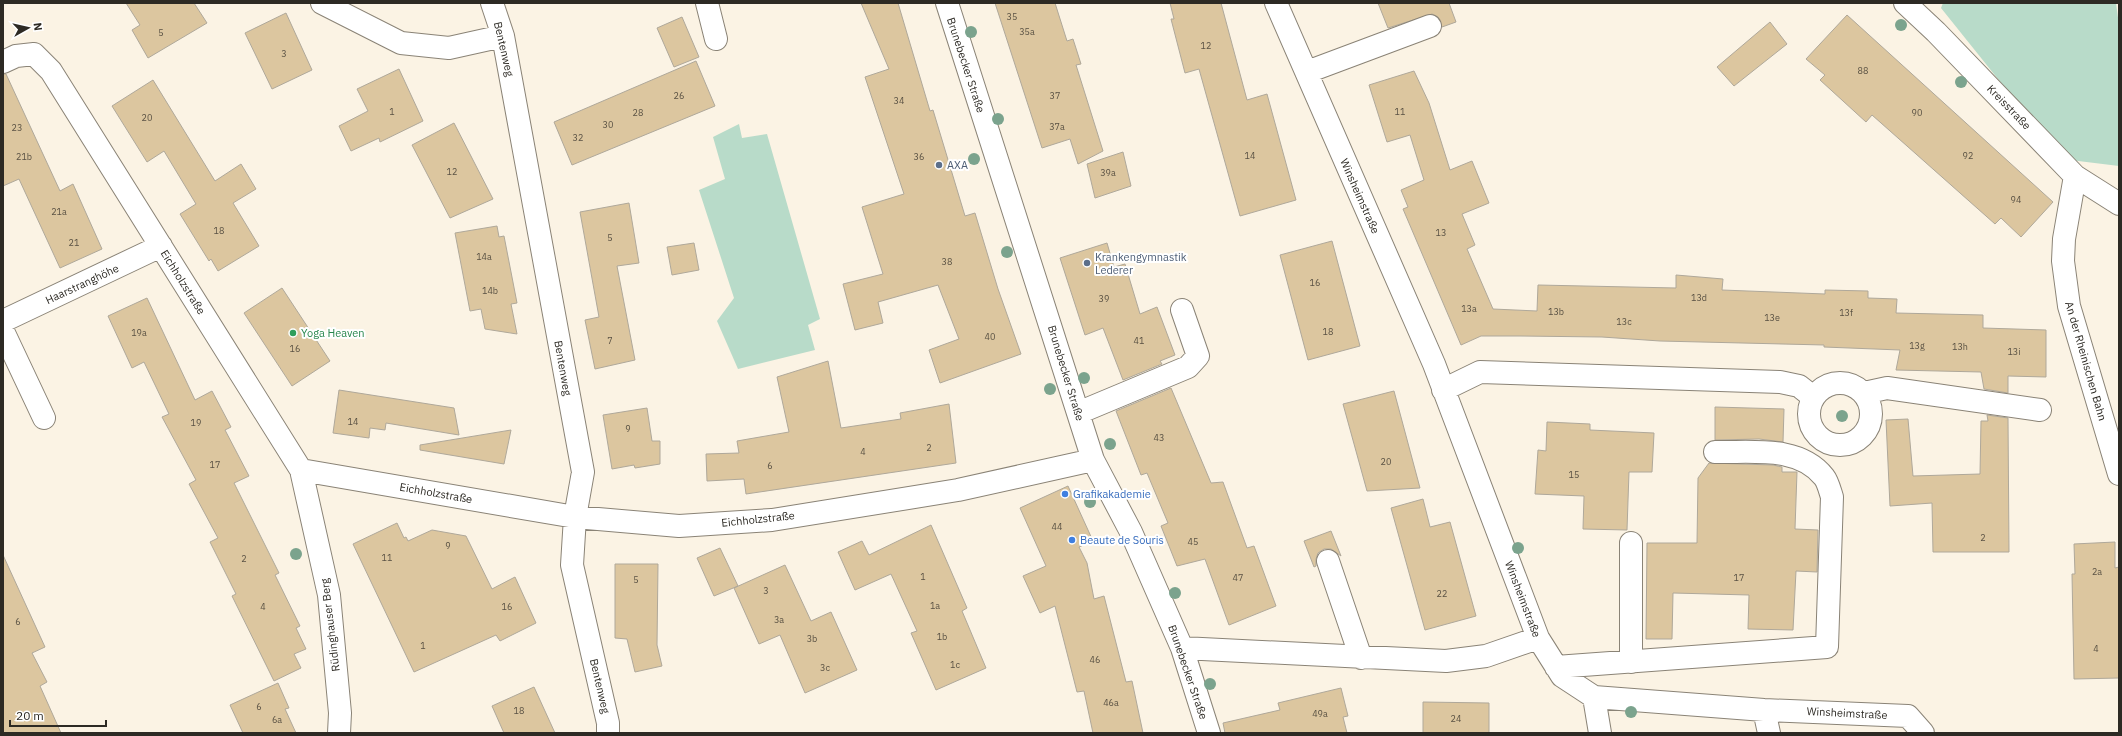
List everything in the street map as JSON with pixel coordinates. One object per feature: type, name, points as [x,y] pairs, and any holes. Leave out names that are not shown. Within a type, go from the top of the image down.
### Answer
[{"type":"street","points":[[322,3],[402,43],[449,48],[503,36]]},
{"type":"street","name":"Bentenweg","points":[[492,3],[503,36],[583,472],[575,517],[572,565],[606,715],[608,733]]},
{"type":"street","points":[[707,3],[716,38]]},
{"type":"street","name":"Brunebecker Straße","points":[[947,3],[1093,460],[1131,532],[1182,648],[1209,733]]},
{"type":"street","name":"Winsheimstraße","points":[[1276,3],[1443,390],[1538,638],[1562,676],[1594,697],[1764,710],[1908,716],[1923,733]]},
{"type":"street","name":"Kreisstraße","points":[[1905,3],[1936,32],[2076,176],[2119,204]]},
{"type":"street","points":[[1307,72],[1430,26]]},
{"type":"street","name":"Eichholzstraße","points":[[3,62],[16,56],[34,54],[51,71],[301,470],[575,517],[678,526],[772,520],[958,490],[1093,460]]},
{"type":"street","name":"An der Rheinischen Bahn","points":[[2076,176],[2064,239],[2063,261],[2069,306],[2119,474]]},
{"type":"street","name":"Haarstranghöhe","points":[[3,321],[161,246]]},
{"type":"street","points":[[1078,413],[1188,367],[1198,356],[1182,310]]},
{"type":"street","points":[[3,331],[44,418]]},
{"type":"street","points":[[1443,390],[1480,372],[1780,382],[1799,386],[1813,396]]},
{"type":"street","points":[[1843,382],[1855,386],[1864,393],[1870,403],[1870,422],[1865,433],[1856,441],[1840,446],[1826,443],[1816,435],[1810,424],[1808,409],[1813,396],[1822,388],[1832,383],[1843,382]]},
{"type":"street","points":[[1864,393],[1887,388],[2040,410]]},
{"type":"street","points":[[1556,667],[1827,646],[1832,497],[1825,478],[1808,462],[1788,454],[1715,452]]},
{"type":"street","name":"Rüdinghauser Berg","points":[[301,470],[329,595],[340,713],[339,733]]},
{"type":"street","points":[[1631,543],[1631,662]]},
{"type":"street","points":[[1328,561],[1361,658]]},
{"type":"street","points":[[1182,648],[1446,661],[1486,656],[1538,638]]},
{"type":"street","points":[[1594,697],[1600,733]]},
{"type":"street","points":[[1764,710],[1769,733]]},
{"type":"green space","points":[[1943,3],[2116,3],[2119,25],[2119,166],[2062,159],[1941,8]]},
{"type":"green space","points":[[739,124],[742,138],[767,134],[820,319],[808,325],[815,350],[738,369],[717,321],[734,298],[699,190],[725,179],[713,137]]},
{"type":"building","points":[[126,3],[194,3],[207,23],[148,58],[132,30],[140,25]]},
{"type":"building","points":[[861,3],[898,3],[930,111],[933,110],[965,216],[975,213],[998,289],[1021,354],[940,383],[929,350],[959,339],[938,285],[878,302],[883,323],[855,330],[843,284],[883,274],[862,207],[904,194],[865,77],[889,69]]},
{"type":"building","points":[[995,3],[1055,3],[1067,41],[1073,39],[1081,64],[1076,65],[1103,151],[1078,164],[1070,139],[1042,148]]},
{"type":"building","points":[[1170,3],[1221,3],[1247,100],[1267,94],[1296,200],[1240,216],[1199,69],[1185,73],[1171,19],[1174,19]]},
{"type":"building","points":[[1378,3],[1449,3],[1456,22],[1442,27],[1438,17],[1432,14],[1388,28]]},
{"type":"building","points":[[286,13],[312,70],[272,89],[245,33]]},
{"type":"building","points":[[1847,15],[2053,202],[2021,237],[2001,218],[1995,224],[1872,115],[1866,122],[1820,80],[1825,75],[1806,59]]},
{"type":"building","points":[[682,17],[699,57],[674,67],[657,28]]},
{"type":"building","points":[[1770,22],[1787,44],[1734,86],[1717,67]]},
{"type":"building","points":[[696,61],[715,106],[572,165],[554,122]]},
{"type":"building","points":[[399,69],[423,121],[380,142],[379,138],[351,151],[339,126],[368,111],[357,89]]},
{"type":"building","points":[[1414,71],[1429,103],[1450,170],[1472,161],[1489,203],[1462,214],[1475,245],[1467,249],[1493,309],[1537,311],[1538,285],[1676,288],[1676,275],[1723,279],[1722,290],[1825,294],[1825,290],[1868,291],[1868,298],[1897,299],[1896,313],[1983,315],[1983,328],[2046,330],[2046,377],[2008,376],[2008,393],[1984,389],[1981,372],[1896,370],[1900,350],[1824,347],[1824,345],[1660,341],[1602,337],[1481,336],[1461,345],[1403,209],[1408,207],[1401,190],[1424,180],[1410,135],[1387,142],[1369,85]]},
{"type":"building","points":[[3,74],[6,74],[60,191],[73,184],[102,249],[60,268],[19,179],[3,186]]},
{"type":"building","points":[[153,80],[215,181],[241,164],[256,189],[233,203],[259,246],[218,271],[211,259],[209,261],[180,214],[196,204],[164,151],[147,162],[112,106]]},
{"type":"building","points":[[454,123],[493,199],[450,218],[412,145]]},
{"type":"building","points":[[1123,152],[1131,186],[1095,198],[1087,164]]},
{"type":"building","points":[[629,203],[639,263],[617,266],[635,360],[595,369],[585,320],[599,317],[580,212]]},
{"type":"building","points":[[497,226],[499,237],[504,236],[517,303],[511,304],[517,334],[485,329],[481,309],[470,311],[455,233]]},
{"type":"building","points":[[1332,241],[1360,346],[1308,360],[1280,255]]},
{"type":"building","points":[[694,243],[699,270],[672,275],[667,247]]},
{"type":"building","points":[[1107,243],[1114,267],[1125,264],[1140,314],[1157,307],[1175,355],[1160,361],[1162,364],[1123,380],[1103,328],[1085,335],[1060,258]]},
{"type":"building","points":[[282,288],[330,361],[292,386],[244,313]]},
{"type":"building","points":[[147,298],[195,400],[212,391],[231,427],[225,430],[249,476],[234,483],[279,573],[275,575],[300,626],[296,628],[306,649],[294,654],[301,668],[274,681],[232,596],[236,594],[210,542],[218,538],[189,484],[196,480],[162,417],[169,414],[144,362],[132,368],[108,316]]},
{"type":"building","points":[[828,361],[841,428],[901,419],[900,413],[949,404],[956,463],[746,494],[744,479],[707,481],[706,454],[739,453],[737,441],[789,432],[777,377]]},
{"type":"building","points":[[1171,388],[1211,483],[1223,482],[1247,548],[1254,546],[1276,606],[1229,625],[1205,559],[1177,566],[1161,526],[1168,523],[1147,473],[1141,475],[1116,411]]},
{"type":"building","points":[[339,390],[454,408],[459,435],[386,423],[385,430],[370,428],[369,438],[333,433]]},
{"type":"building","points":[[1394,391],[1420,488],[1367,491],[1343,404]]},
{"type":"building","points":[[1715,407],[1784,409],[1783,442],[1759,439],[1715,440]]},
{"type":"building","points":[[647,408],[652,441],[660,441],[660,464],[635,468],[634,465],[612,469],[603,415]]},
{"type":"building","points":[[1987,415],[2008,418],[2009,552],[1933,552],[1932,503],[1890,506],[1886,420],[1908,419],[1913,476],[1980,474],[1981,421],[1988,421]]},
{"type":"building","points":[[1547,422],[1590,424],[1590,430],[1654,433],[1652,472],[1629,472],[1627,530],[1583,529],[1584,496],[1535,494],[1538,450],[1546,451]]},
{"type":"building","points":[[511,430],[504,464],[420,450],[420,445]]},
{"type":"building","points":[[1709,463],[1773,465],[1782,467],[1782,472],[1797,472],[1795,529],[1818,530],[1817,572],[1796,571],[1793,630],[1748,629],[1749,595],[1673,593],[1672,639],[1646,639],[1647,543],[1697,543],[1698,478]]},
{"type":"building","points":[[1068,486],[1093,541],[1079,547],[1087,563],[1094,599],[1104,596],[1126,682],[1132,681],[1143,733],[1093,733],[1084,691],[1077,692],[1055,606],[1040,613],[1023,576],[1046,566],[1020,508]]},
{"type":"building","points":[[1423,499],[1430,527],[1450,522],[1476,616],[1425,630],[1391,508]]},
{"type":"building","points":[[397,523],[404,538],[406,537],[408,541],[432,530],[466,536],[492,589],[515,577],[536,623],[500,641],[496,635],[414,672],[353,544]]},
{"type":"building","points":[[931,525],[967,608],[962,611],[986,668],[936,690],[911,633],[917,631],[891,574],[855,590],[838,552],[862,541],[869,555]]},
{"type":"building","points":[[1331,531],[1341,556],[1331,549],[1324,549],[1318,553],[1316,566],[1314,567],[1304,541]]},
{"type":"building","points":[[2115,542],[2115,568],[2119,567],[2119,678],[2074,679],[2072,574],[2075,574],[2074,544]]},
{"type":"building","points":[[720,548],[738,586],[714,596],[697,558]]},
{"type":"building","points":[[3,555],[45,647],[32,653],[47,682],[40,686],[61,733],[3,733]]},
{"type":"building","points":[[615,564],[658,564],[657,645],[662,666],[635,672],[627,639],[615,638]]},
{"type":"building","points":[[785,565],[811,621],[831,612],[857,670],[805,693],[780,635],[759,644],[734,588]]},
{"type":"building","points":[[278,683],[289,708],[285,709],[296,733],[243,733],[230,705]]},
{"type":"building","points":[[534,687],[555,733],[504,733],[492,706]]},
{"type":"building","points":[[1341,688],[1348,716],[1343,717],[1347,733],[1225,733],[1223,723],[1280,710],[1278,703]]},
{"type":"building","points":[[1423,702],[1489,703],[1489,733],[1423,733]]},
{"type":"place","name":"AXA","points":[[939,165]]},
{"type":"place","name":"Krankengymnastik Lederer","points":[[1087,263]]},
{"type":"place","name":"Yoga Heaven","points":[[293,333]]},
{"type":"place","name":"Grafikakademie","points":[[1065,494]]},
{"type":"place","name":"Beaute de Souris","points":[[1072,540]]}]
